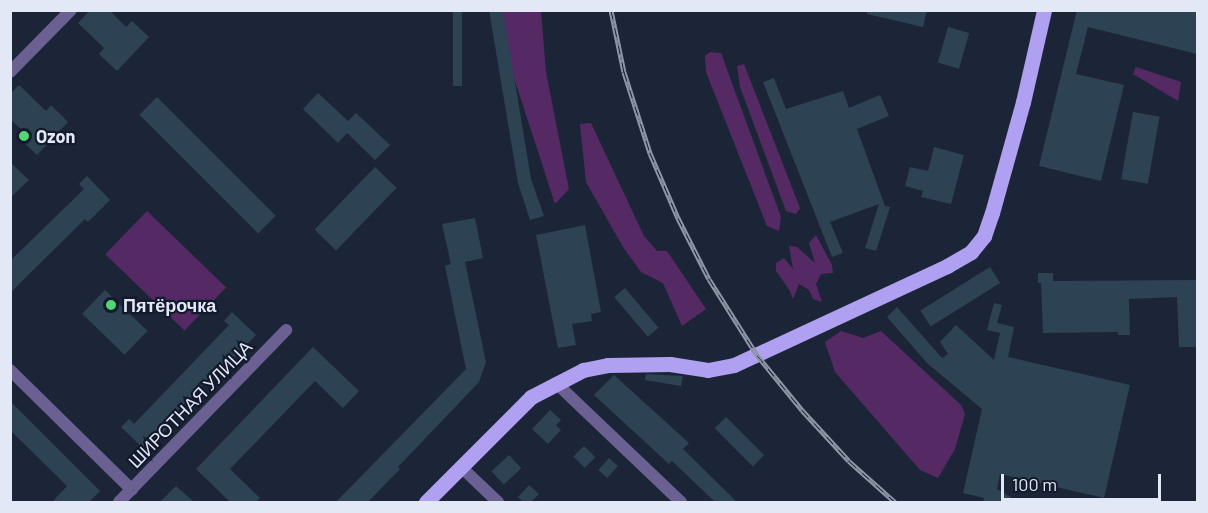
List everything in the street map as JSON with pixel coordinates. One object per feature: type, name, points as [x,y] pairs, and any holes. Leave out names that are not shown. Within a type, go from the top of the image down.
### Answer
[{"type":"main road","points":[[426,502],[531,397],[583,370],[608,365],[670,364],[708,370],[734,365],[947,266],[971,252],[984,236],[992,213],[1023,102],[1044,10]]},
{"type":"street","points":[[10,72],[71,10]]},
{"type":"street","name":"ШИРОТНАЯ УЛИЦА","points":[[119,502],[286,330]]},
{"type":"street","points":[[10,370],[132,490]]},
{"type":"street","points":[[556,383],[681,502]]},
{"type":"street","points":[[461,467],[498,502]]},
{"type":"shaded area","points":[[503,11],[541,11],[546,72],[569,189],[555,204],[515,81],[505,42]]},
{"type":"shaded area","points":[[710,52],[721,53],[781,217],[779,231],[767,226],[706,72],[705,56]]},
{"type":"shaded area","points":[[744,64],[800,208],[796,214],[786,211],[740,87],[737,66]]},
{"type":"shaded area","points":[[1136,67],[1181,82],[1178,101],[1133,74]]},
{"type":"shaded area","points":[[591,123],[644,236],[657,251],[667,251],[706,309],[682,326],[663,283],[641,272],[623,247],[586,182],[580,124]]},
{"type":"shaded area","points":[[147,211],[226,287],[184,331],[105,254]]},
{"type":"shaded area","points":[[816,235],[832,265],[833,273],[821,274],[816,284],[822,302],[813,299],[809,290],[799,284],[793,299],[776,271],[776,263],[784,258],[793,269],[789,246],[797,247],[815,263],[809,243]]},
{"type":"shaded area","points":[[841,331],[863,338],[881,331],[961,405],[965,414],[955,449],[938,478],[920,470],[835,372],[825,342]]},
{"type":"building","points":[[90,10],[109,10],[126,27],[132,21],[149,37],[117,71],[99,54],[104,48],[78,23]]},
{"type":"building","points":[[453,10],[462,10],[462,86],[453,86]]},
{"type":"building","points":[[489,10],[503,10],[531,179],[544,216],[530,220],[518,183]]},
{"type":"building","points":[[867,10],[927,10],[923,27],[867,14]]},
{"type":"building","points":[[1077,10],[1197,10],[1197,54],[1088,27],[1076,74],[1124,85],[1101,181],[1039,166]]},
{"type":"building","points":[[948,27],[969,33],[959,69],[938,63]]},
{"type":"building","points":[[774,78],[786,109],[843,91],[849,108],[880,95],[889,116],[857,129],[885,206],[890,207],[876,251],[865,248],[879,204],[830,222],[843,253],[832,257],[763,82]]},
{"type":"building","points":[[19,85],[46,111],[51,105],[68,122],[37,155],[19,138],[24,132],[10,119],[10,94]]},
{"type":"building","points":[[318,93],[348,121],[356,113],[390,145],[375,160],[347,133],[338,143],[303,109]]},
{"type":"building","points":[[157,97],[276,216],[258,233],[139,115]]},
{"type":"building","points":[[1133,112],[1160,117],[1148,184],[1121,179]]},
{"type":"building","points":[[934,147],[964,155],[951,204],[921,197],[923,191],[905,186],[910,167],[928,171]]},
{"type":"building","points":[[10,162],[29,180],[10,198]]},
{"type":"building","points":[[375,167],[397,188],[336,250],[315,230]]},
{"type":"building","points":[[87,176],[110,200],[88,222],[85,219],[10,293],[10,261],[84,189],[79,184]]},
{"type":"building","points":[[475,218],[483,258],[465,262],[486,362],[479,382],[368,502],[336,502],[466,369],[445,266],[451,264],[442,224]]},
{"type":"building","points":[[585,225],[601,312],[591,314],[592,321],[572,324],[576,345],[558,348],[536,235]]},
{"type":"building","points":[[990,267],[1000,283],[931,327],[920,310]]},
{"type":"building","points":[[1038,273],[1053,273],[1053,281],[1197,280],[1197,347],[1179,347],[1177,297],[1129,299],[1130,335],[1118,335],[1118,332],[1043,333],[1041,283],[1038,283]]},
{"type":"building","points":[[625,288],[658,328],[648,337],[614,297]]},
{"type":"building","points":[[105,290],[147,331],[125,355],[82,314]]},
{"type":"building","points":[[994,303],[1002,305],[997,323],[1014,327],[1008,357],[1130,385],[1104,498],[1000,474],[997,489],[1019,502],[983,502],[984,498],[963,493],[982,409],[927,363],[887,317],[897,307],[942,358],[948,354],[940,342],[956,325],[994,360],[1000,333],[987,330]]},
{"type":"building","points":[[232,312],[256,335],[234,358],[231,356],[165,424],[168,427],[146,451],[121,427],[129,419],[134,424],[229,325],[224,321]]},
{"type":"building","points":[[313,347],[359,391],[343,408],[315,381],[230,469],[260,498],[256,502],[230,502],[196,469]]},
{"type":"building","points":[[646,374],[683,376],[681,386],[645,380]]},
{"type":"building","points":[[614,375],[689,443],[683,449],[737,502],[715,502],[672,461],[669,464],[594,395]]},
{"type":"building","points":[[10,401],[100,491],[89,502],[52,502],[67,486],[10,430]]},
{"type":"building","points":[[550,410],[561,420],[556,425],[561,430],[548,444],[532,429]]},
{"type":"building","points":[[726,417],[764,455],[753,466],[715,428]]},
{"type":"building","points":[[584,446],[595,457],[585,468],[573,457]]},
{"type":"building","points":[[509,455],[521,468],[504,485],[491,471]]},
{"type":"building","points":[[609,458],[618,466],[607,478],[598,470]]},
{"type":"building","points":[[529,485],[539,494],[531,502],[523,502],[518,497]]},
{"type":"building","points":[[176,486],[194,502],[160,502]]},
{"type":"railway","points":[[611,10],[624,72],[650,153],[678,218],[709,279],[757,355],[802,410],[849,461],[895,502]]},
{"type":"place","name":"Ozon","points":[[24,136]]},
{"type":"place","name":"Пятёрочка","points":[[111,305]]}]
